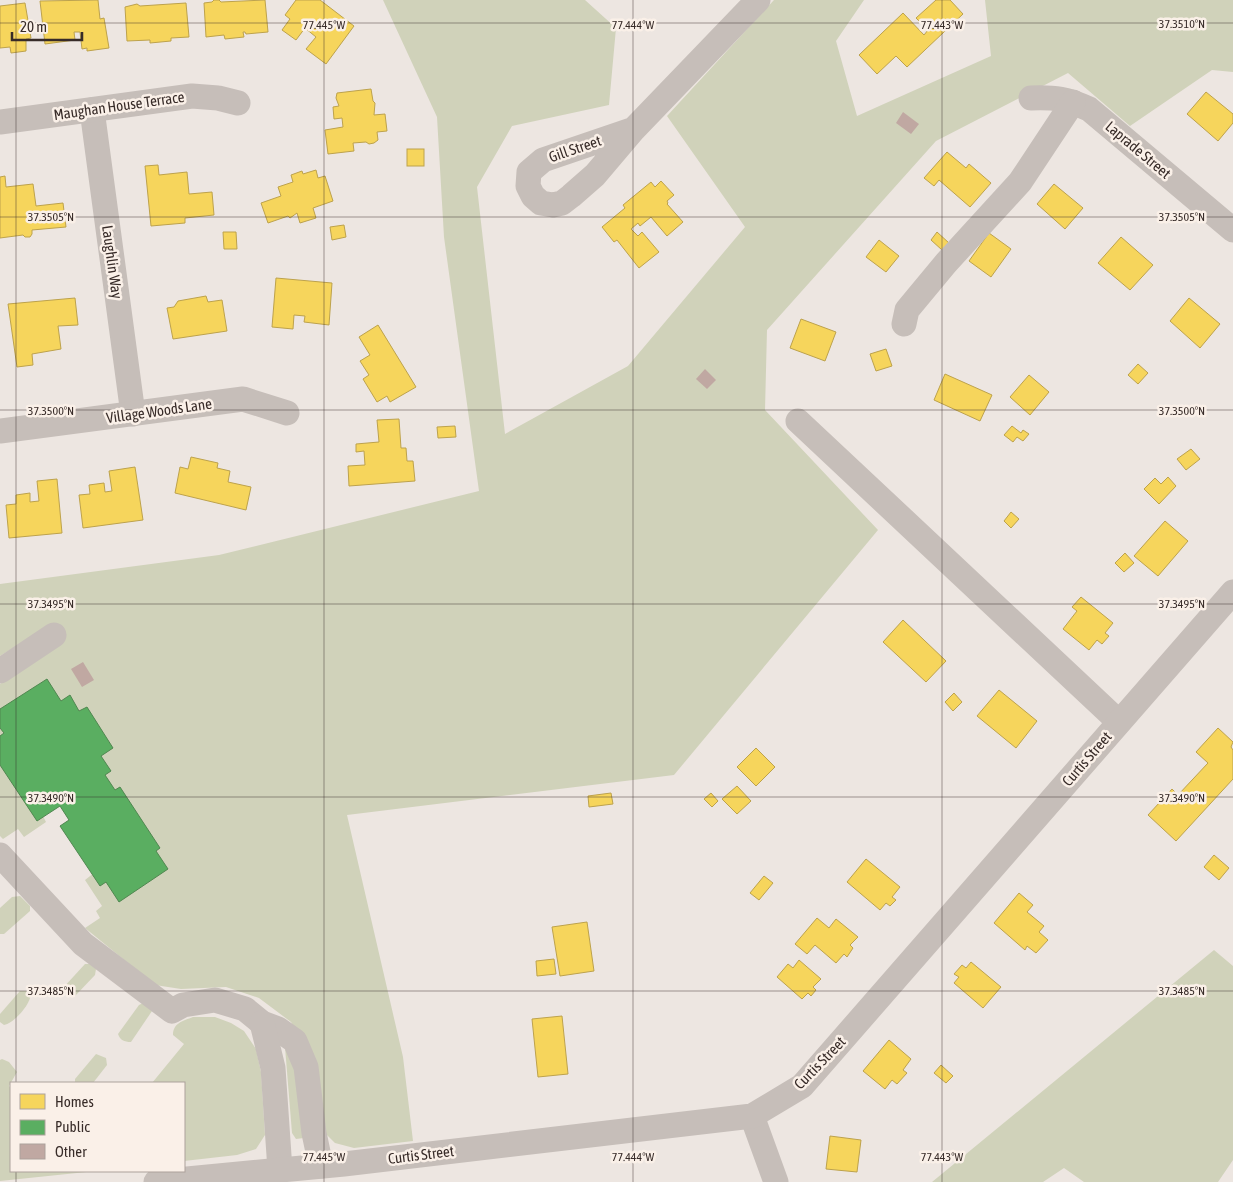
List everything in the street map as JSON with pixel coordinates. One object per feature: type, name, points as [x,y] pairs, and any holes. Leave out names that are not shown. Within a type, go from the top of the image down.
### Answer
[{"type":"street","points":[[634,129],[758,0]]},
{"type":"street","name":"Maughan House Terrace","points":[[0,122],[192,96],[218,98],[238,103]]},
{"type":"street","name":"Laprade Street","points":[[1031,98],[1052,97],[1073,102],[1089,109],[1233,230]]},
{"type":"street","points":[[904,324],[906,310],[1020,182],[1073,102]]},
{"type":"street","name":"Laughlin Way","points":[[92,110],[133,414]]},
{"type":"street","name":"Village Woods Lane","points":[[0,431],[242,400],[287,413]]},
{"type":"street","points":[[798,421],[1119,722]]},
{"type":"street","name":"Curtis Street","points":[[156,1182],[321,1166],[752,1116],[802,1086],[1233,592]]},
{"type":"street","points":[[0,671],[54,635]]},
{"type":"street","points":[[0,855],[84,944],[172,1012],[183,1005],[215,1000],[245,1009],[262,1023],[278,1029],[295,1041],[306,1067],[314,1133],[321,1166]]},
{"type":"street","points":[[262,1023],[273,1068],[280,1170]]},
{"type":"street","points":[[752,1116],[776,1182]]},
{"type":"green space","points":[[383,0],[585,0],[616,28],[609,105],[512,126],[477,187],[505,434],[628,366],[745,227],[667,116],[774,0],[864,0],[836,41],[857,116],[991,56],[985,0],[1233,0],[1233,72],[1212,70],[1130,126],[1068,73],[936,141],[767,330],[765,410],[878,530],[674,775],[347,815],[403,1057],[413,1141],[354,1148],[335,1143],[320,1128],[315,1065],[291,1022],[259,998],[226,987],[181,989],[155,985],[85,928],[100,918],[96,911],[102,906],[85,880],[99,869],[63,803],[43,816],[46,822],[24,837],[18,829],[3,839],[0,836],[0,684],[49,650],[37,633],[0,656],[0,584],[219,555],[479,491],[444,237],[437,117]]},
{"type":"green space","points":[[20,896],[30,906],[30,911],[4,934],[0,934],[0,908],[12,897]]},
{"type":"green space","points":[[1214,950],[1233,966],[1233,1160],[1218,1182],[1084,1182],[1064,1168],[1043,1182],[932,1182]]},
{"type":"green space","points":[[85,964],[90,964],[96,969],[95,975],[75,996],[67,995],[63,988]]},
{"type":"green space","points":[[20,991],[26,991],[31,994],[28,1003],[17,1017],[4,1025],[0,1022],[0,1014]]},
{"type":"green space","points":[[143,1003],[152,1011],[131,1042],[126,1042],[118,1034],[139,1005]]},
{"type":"green space","points":[[193,1017],[215,1017],[231,1023],[244,1031],[256,1049],[261,1072],[265,1135],[256,1149],[237,1155],[185,1161],[185,1082],[153,1082],[184,1044],[173,1035],[173,1031],[179,1023]]},
{"type":"green space","points":[[285,1047],[297,1059],[304,1138],[296,1139],[292,1133]]},
{"type":"green space","points":[[96,1054],[106,1058],[107,1065],[94,1082],[75,1082],[75,1079]]},
{"type":"green space","points":[[0,1060],[9,1062],[17,1072],[9,1086],[10,1172],[86,1172],[0,1181]]},
{"type":"building: Homes","points":[[98,0],[100,19],[104,18],[109,48],[87,51],[87,48],[82,49],[80,32],[74,32],[75,40],[45,44],[40,1]]},
{"type":"building: Homes","points":[[214,0],[221,2],[265,0],[268,32],[246,34],[243,32],[244,37],[225,39],[224,35],[206,37],[204,3]]},
{"type":"building: Homes","points":[[296,0],[320,0],[354,26],[326,64],[306,49],[316,37],[305,28],[296,40],[282,30],[290,19],[285,15]]},
{"type":"building: Homes","points":[[936,0],[950,0],[963,14],[907,67],[896,56],[877,74],[859,55],[903,13],[924,35],[928,30],[916,18]]},
{"type":"building: Homes","points":[[25,3],[31,38],[26,39],[26,51],[11,53],[10,47],[0,48],[0,6]]},
{"type":"building: Homes","points":[[186,3],[189,37],[171,38],[171,41],[150,43],[150,40],[127,41],[125,7],[137,4],[140,6]]},
{"type":"building: Homes","points":[[371,89],[375,103],[374,115],[385,114],[387,131],[377,132],[378,140],[374,143],[353,143],[354,151],[328,154],[325,130],[343,127],[342,118],[334,119],[333,107],[339,106],[336,98],[337,93]]},
{"type":"building: Homes","points":[[1206,92],[1233,114],[1233,123],[1218,141],[1187,114]]},
{"type":"building: Homes","points":[[407,149],[424,149],[424,166],[407,166]]},
{"type":"building: Homes","points":[[947,152],[966,168],[969,164],[991,183],[970,207],[939,180],[934,186],[924,178]]},
{"type":"building: Homes","points":[[158,165],[159,175],[187,172],[189,194],[212,192],[214,215],[185,218],[185,223],[151,226],[145,166]]},
{"type":"building: Homes","points":[[316,170],[318,178],[325,176],[333,201],[313,208],[316,218],[300,223],[297,213],[290,218],[288,216],[268,223],[261,203],[281,196],[278,187],[293,182],[291,175],[302,171],[303,174]]},
{"type":"building: Homes","points":[[5,176],[6,187],[33,184],[36,206],[63,203],[66,227],[32,230],[30,237],[23,235],[0,238],[0,177]]},
{"type":"building: Homes","points":[[661,181],[674,195],[667,201],[667,204],[683,222],[667,236],[651,217],[640,226],[638,223],[631,229],[638,236],[642,232],[659,252],[639,268],[617,240],[614,242],[602,227],[625,208],[623,205],[651,182],[655,187]]},
{"type":"building: Homes","points":[[1054,184],[1083,208],[1065,229],[1037,204]]},
{"type":"building: Homes","points":[[344,225],[346,237],[332,240],[330,227]]},
{"type":"building: Homes","points":[[223,232],[236,232],[237,249],[224,249]]},
{"type":"building: Homes","points":[[937,232],[949,243],[942,250],[931,240]]},
{"type":"building: Homes","points":[[989,233],[1011,249],[991,277],[969,261]]},
{"type":"building: Homes","points":[[1121,237],[1153,265],[1130,290],[1098,263]]},
{"type":"building: Homes","points":[[879,240],[899,256],[886,272],[866,257]]},
{"type":"building: Homes","points":[[276,278],[332,283],[329,325],[304,322],[305,316],[294,315],[293,329],[272,327]]},
{"type":"building: Homes","points":[[206,296],[208,302],[222,300],[227,331],[173,339],[167,308],[174,307],[178,301]]},
{"type":"building: Homes","points":[[75,298],[78,325],[58,326],[61,349],[32,354],[33,365],[17,367],[8,304]]},
{"type":"building: Homes","points":[[1189,298],[1220,324],[1200,348],[1170,321]]},
{"type":"building: Homes","points":[[801,319],[836,332],[825,361],[790,348]]},
{"type":"building: Homes","points":[[378,325],[416,387],[390,402],[387,396],[377,402],[363,379],[369,375],[360,361],[370,355],[359,337]]},
{"type":"building: Homes","points":[[886,349],[892,366],[876,371],[870,354]]},
{"type":"building: Homes","points":[[1138,364],[1148,373],[1138,384],[1128,375]]},
{"type":"building: Homes","points":[[945,374],[992,395],[980,421],[934,400]]},
{"type":"building: Homes","points":[[1029,375],[1049,392],[1030,415],[1010,397]]},
{"type":"building: Homes","points":[[399,419],[401,448],[406,448],[407,461],[413,461],[415,481],[349,486],[348,466],[365,465],[364,451],[356,452],[356,444],[379,442],[377,420]]},
{"type":"building: Homes","points":[[455,426],[456,437],[438,438],[437,427]]},
{"type":"building: Homes","points":[[1012,426],[1021,433],[1023,430],[1029,434],[1023,441],[1017,437],[1013,442],[1004,435]]},
{"type":"building: Homes","points":[[1191,449],[1200,459],[1186,470],[1177,459]]},
{"type":"building: Homes","points":[[191,457],[218,463],[217,468],[230,471],[228,482],[251,487],[246,510],[175,493],[180,467],[188,469]]},
{"type":"building: Homes","points":[[135,467],[143,520],[83,528],[79,495],[90,494],[89,485],[104,483],[105,492],[112,491],[109,471]]},
{"type":"building: Homes","points":[[1168,477],[1176,486],[1159,504],[1144,489],[1155,478],[1161,484]]},
{"type":"building: Homes","points":[[57,479],[62,533],[9,538],[6,505],[16,504],[16,495],[30,493],[30,502],[39,501],[37,481]]},
{"type":"building: Homes","points":[[1011,512],[1019,519],[1011,528],[1004,521]]},
{"type":"building: Homes","points":[[1165,521],[1188,541],[1158,576],[1134,556]]},
{"type":"building: Homes","points":[[1125,553],[1134,563],[1124,572],[1115,563]]},
{"type":"building: Homes","points":[[1081,597],[1113,623],[1105,633],[1109,636],[1102,644],[1097,640],[1089,650],[1063,629],[1077,611],[1072,607]]},
{"type":"building: Homes","points":[[903,620],[946,661],[926,682],[883,642]]},
{"type":"building: Homes","points":[[999,690],[1037,721],[1016,748],[977,716]]},
{"type":"building: Homes","points":[[954,693],[962,702],[953,711],[945,702]]},
{"type":"building: Homes","points":[[1218,728],[1233,742],[1231,747],[1233,750],[1233,779],[1176,841],[1148,815],[1172,789],[1178,795],[1208,763],[1196,752]]},
{"type":"building: Homes","points":[[756,748],[775,767],[756,786],[737,767]]},
{"type":"building: Homes","points":[[737,786],[751,801],[737,814],[722,799]]},
{"type":"building: Homes","points":[[611,793],[613,804],[589,807],[588,796]]},
{"type":"building: Homes","points":[[711,793],[718,801],[712,807],[704,799]]},
{"type":"building: Homes","points":[[1214,855],[1229,868],[1219,880],[1204,867]]},
{"type":"building: Homes","points":[[866,859],[900,887],[892,897],[896,900],[890,906],[886,903],[880,910],[847,882]]},
{"type":"building: Homes","points":[[764,876],[773,883],[759,900],[750,893]]},
{"type":"building: Homes","points":[[1019,893],[1033,905],[1027,912],[1044,926],[1039,932],[1048,940],[1036,953],[1027,946],[1025,950],[994,923]]},
{"type":"building: Homes","points":[[817,918],[829,928],[836,919],[858,937],[850,945],[853,948],[847,957],[844,954],[836,963],[815,945],[807,954],[795,944]]},
{"type":"building: Homes","points":[[587,922],[594,971],[560,976],[552,927]]},
{"type":"building: Homes","points":[[554,959],[556,974],[537,976],[536,961]]},
{"type":"building: Homes","points":[[799,960],[821,979],[813,987],[816,990],[811,996],[808,993],[802,999],[777,977],[788,964],[793,968]]},
{"type":"building: Homes","points":[[971,962],[1001,987],[983,1008],[954,983],[959,977],[954,974],[962,965],[966,968]]},
{"type":"building: Homes","points":[[562,1016],[568,1074],[538,1077],[532,1019]]},
{"type":"building: Homes","points":[[889,1040],[911,1059],[903,1070],[907,1073],[897,1084],[892,1080],[885,1089],[863,1071]]},
{"type":"building: Homes","points":[[941,1065],[953,1076],[946,1083],[934,1073]]},
{"type":"building: Homes","points":[[830,1136],[861,1140],[857,1172],[826,1169]]},
{"type":"building: Public","points":[[47,679],[61,701],[70,695],[79,711],[87,707],[113,748],[101,756],[111,771],[105,775],[115,790],[120,787],[160,848],[156,851],[168,869],[119,902],[106,882],[100,886],[60,826],[69,820],[60,806],[37,821],[0,765],[0,736],[4,733],[0,728],[0,709]]},
{"type":"building: Other","points":[[903,112],[919,124],[911,134],[896,123]]},
{"type":"building: Other","points":[[705,369],[716,380],[707,389],[696,379]]},
{"type":"building: Other","points":[[83,662],[94,680],[82,687],[71,669]]}]
